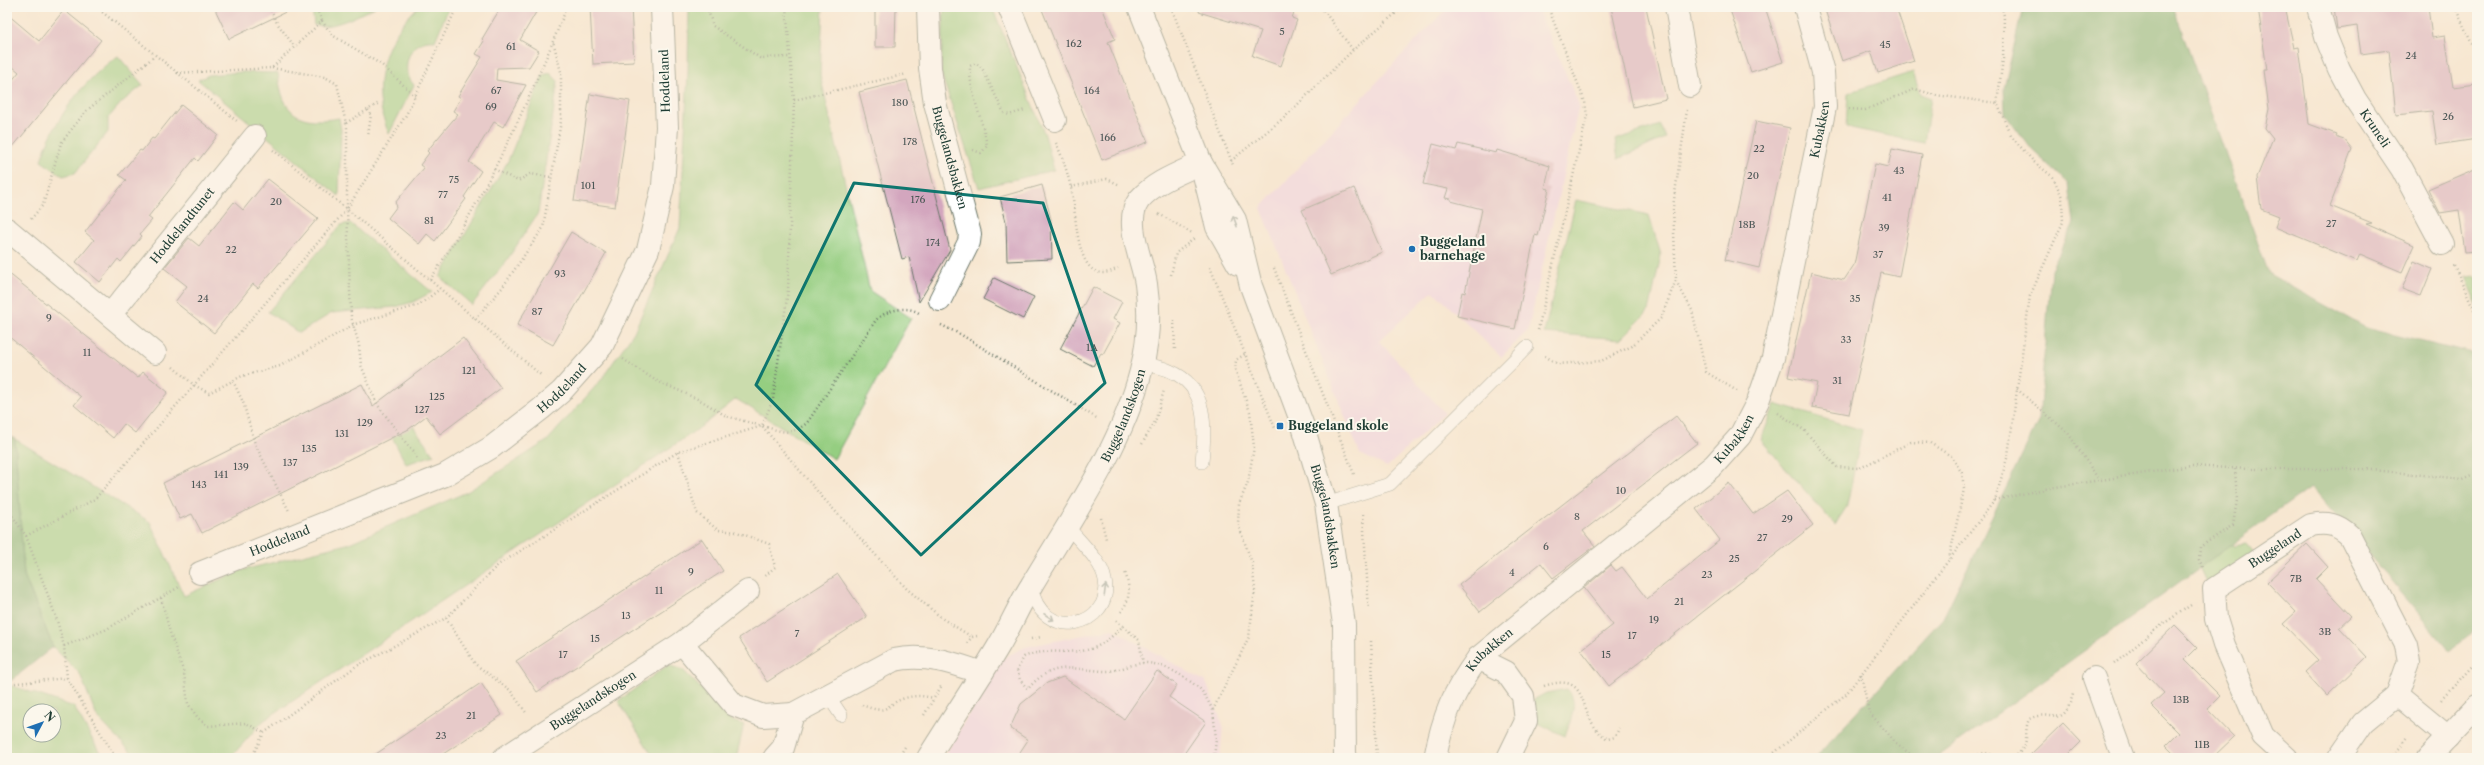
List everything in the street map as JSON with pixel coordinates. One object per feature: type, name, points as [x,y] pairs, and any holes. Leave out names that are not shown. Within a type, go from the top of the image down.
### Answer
[{"type":"street","name":"Hoddeland","points":[[200,573],[424,482],[445,475],[492,447],[561,392],[602,346],[648,250],[663,186],[667,128],[662,7]]},
{"type":"street","name":"Buggelandsbakken","points":[[928,7],[930,68],[935,104],[970,234],[970,242],[940,300]]},
{"type":"street","points":[[1010,7],[1055,130]]},
{"type":"street","name":"Buggelandsbakken","points":[[1139,7],[1201,163],[1218,227],[1251,286],[1304,426],[1326,504],[1344,624],[1345,758]]},
{"type":"street","points":[[1676,7],[1690,86]]},
{"type":"street","name":"Kubakken","points":[[1434,758],[1442,722],[1461,682],[1478,658],[1714,465],[1740,436],[1758,401],[1773,358],[1825,107],[1823,72],[1806,7]]},
{"type":"street","name":"Kruneli","points":[[2318,7],[2326,38],[2339,70],[2355,99],[2402,169],[2442,244]]},
{"type":"street","name":"Hoddelandtunet","points":[[110,315],[255,136]]},
{"type":"street","name":"Buggelandskogen","points":[[928,758],[982,673],[1031,586],[1068,527],[1119,432],[1134,398],[1143,363],[1148,315],[1146,283],[1138,256],[1133,224],[1138,201],[1155,186],[1201,163]]},
{"type":"street","points":[[12,233],[156,353]]},
{"type":"street","name":"Buggeland","points":[[2214,590],[2311,525],[2326,523],[2342,528],[2350,536],[2406,645],[2409,661],[2397,695]]},
{"type":"street","points":[[2214,590],[2216,619],[2224,645],[2263,736],[2288,758]]},
{"type":"street","name":"Buggelandskogen","points":[[504,758],[682,643],[748,591]]},
{"type":"street","points":[[682,643],[734,705],[763,716],[793,714],[829,697],[894,660],[912,656],[951,663],[982,673]]},
{"type":"street","points":[[1478,658],[1506,672],[1523,696],[1526,721],[1508,758]]},
{"type":"street","points":[[2094,678],[2122,758]]},
{"type":"street","points":[[2339,758],[2362,723],[2397,695],[2448,736]]},
{"type":"street","points":[[2430,757],[2477,706]]},
{"type":"street","points":[[774,758],[783,748],[793,714]]},
{"type":"lane","points":[[1326,504],[1390,484],[1527,347]]},
{"type":"lane","points":[[1143,363],[1170,371],[1182,378],[1196,393],[1205,423],[1202,462]]},
{"type":"lane","points":[[1031,586],[1033,599],[1039,610],[1048,618],[1060,623],[1072,624],[1084,621],[1094,614],[1101,604],[1106,592],[1106,580],[1101,568],[1068,527]]},
{"type":"lane","points":[[829,697],[841,715]]},
{"type":"path","points":[[96,7],[347,209],[561,392]]},
{"type":"path","points":[[269,7],[277,23],[295,47]]},
{"type":"path","points":[[316,7],[322,21],[332,35],[382,66],[415,96]]},
{"type":"path","points":[[26,536],[95,499],[347,209],[406,116],[457,7]]},
{"type":"path","points":[[430,280],[452,246],[494,169],[543,68],[567,7]]},
{"type":"path","points":[[707,7],[713,26],[760,58],[790,57]]},
{"type":"path","points":[[762,426],[773,399],[788,290],[794,100],[786,7]]},
{"type":"path","points":[[1321,7],[1354,50]]},
{"type":"path","points":[[1231,161],[1286,116],[1354,50],[1403,7]]},
{"type":"path","points":[[1548,7],[1585,102],[1587,115],[1537,332],[1527,347],[1558,364],[1602,361],[1632,346],[1661,318],[1676,280],[1674,207],[1683,152],[1690,86]]},
{"type":"path","points":[[1768,758],[1846,694],[1995,500],[2008,455],[2030,296],[2063,222],[2062,197],[2053,177],[2034,162],[2011,136],[1997,103],[2003,59],[2004,16],[2002,7]]},
{"type":"path","points":[[2455,7],[2477,55]]},
{"type":"path","points":[[272,68],[322,21]]},
{"type":"path","points":[[475,319],[502,288],[543,228],[561,121],[561,72],[553,41]]},
{"type":"path","points":[[12,233],[42,205],[61,144],[86,111],[155,56]]},
{"type":"path","points":[[971,143],[973,150],[981,153],[987,146],[984,127],[970,80],[970,66],[976,63],[982,68],[1004,113],[1009,115],[1030,108]]},
{"type":"path","points":[[177,73],[272,68],[325,77],[337,84],[346,123],[347,209],[351,317],[355,324],[361,365],[377,404],[409,447],[415,452],[424,482]]},
{"type":"path","points":[[794,100],[930,68]]},
{"type":"path","points":[[1825,107],[1865,110],[1915,89],[1935,95],[1997,103]]},
{"type":"path","points":[[346,123],[379,103]]},
{"type":"path","points":[[368,110],[371,115],[368,136]]},
{"type":"path","points":[[1055,130],[1071,187],[1083,257],[1090,269],[1111,272],[1120,267],[1122,262]]},
{"type":"path","points":[[494,169],[518,181],[530,174],[551,177]]},
{"type":"path","points":[[1071,187],[1108,179]]},
{"type":"path","points":[[1197,236],[1200,244]]},
{"type":"path","points":[[2442,244],[2454,265],[2477,316]]},
{"type":"path","points":[[1209,266],[1275,428]]},
{"type":"path","points":[[1676,280],[1692,310],[1706,372],[1722,384],[1758,401],[1804,430],[1837,467],[1860,468],[1911,442],[1930,443],[1951,456],[1962,472],[1964,489],[1949,560]]},
{"type":"path","points":[[194,385],[209,392],[242,376],[280,366],[355,324],[419,305],[440,289]]},
{"type":"path","points":[[602,346],[655,380],[702,401],[726,416],[784,433],[797,430],[807,423],[881,314],[899,310],[914,310],[926,317]]},
{"type":"path","points":[[939,324],[960,334],[1119,432]]},
{"type":"path","points":[[1213,710],[1249,637],[1255,590],[1252,564],[1238,524],[1239,504],[1248,482],[1254,447],[1250,412],[1235,369],[1236,360],[1245,354]]},
{"type":"path","points":[[233,381],[243,402],[255,444],[299,533]]},
{"type":"path","points":[[2017,389],[2068,433],[2099,480]]},
{"type":"path","points":[[251,758],[264,733],[355,667],[446,618],[498,565],[678,452],[762,426]]},
{"type":"path","points":[[762,426],[824,499],[906,589],[943,618],[972,637]]},
{"type":"path","points":[[678,452],[697,513],[718,530],[737,532],[769,544],[775,567],[748,591]]},
{"type":"path","points":[[1995,500],[2049,488],[2191,466],[2234,469],[2363,469],[2463,479],[2477,473]]},
{"type":"path","points":[[2214,590],[2199,560],[2200,547],[2233,525],[2237,500],[2234,469]]},
{"type":"path","points":[[7,502],[11,514],[26,536],[64,646],[66,678],[116,758]]},
{"type":"path","points":[[64,646],[105,630],[193,580],[200,573]]},
{"type":"path","points":[[161,598],[171,636],[184,673],[188,704],[198,718],[208,726],[246,723],[264,733]]},
{"type":"path","points":[[446,618],[475,664],[510,690],[541,735]]},
{"type":"path","points":[[1115,619],[1139,640],[1143,663]]},
{"type":"path","points":[[1123,626],[1114,635],[1095,648],[1048,650],[1024,657],[1016,670],[1020,680],[1028,689],[1038,677],[1049,671],[1079,668],[1106,671],[1143,663],[1172,670],[1201,690],[1213,710],[1216,739],[1214,758]]},
{"type":"path","points":[[1861,674],[1869,712],[1896,743],[1915,758]]},
{"type":"path","points":[[7,684],[66,678]]},
{"type":"path","points":[[1523,696],[1560,681],[1571,683],[1578,690],[1593,726],[1599,734],[1608,739],[1615,737],[1619,728]]},
{"type":"path","points":[[859,704],[876,711],[885,710],[904,698],[918,695],[934,698]]},
{"type":"path","points":[[1971,758],[1980,753],[1987,752],[2000,758]]},
{"type":"highlighted area","points":[[854,183],[1043,203],[1105,383],[921,555],[756,385]]},
{"type":"shaded area","name":"Buggeland barnehage","points":[[1448,7],[1537,7],[1579,105],[1528,331],[1501,357],[1433,291],[1379,341],[1445,413],[1387,467],[1360,454],[1261,208]]},
{"type":"shaded area","points":[[1113,629],[1206,682],[1223,725],[1220,758],[943,758],[1001,659],[1025,647]]},
{"type":"green space","points":[[312,7],[375,7],[345,21],[322,26],[314,25]]},
{"type":"green space","points":[[418,7],[449,7],[435,41],[426,41],[419,44],[413,49],[409,56],[407,71],[409,78],[414,85],[389,134],[383,117],[380,99],[382,66],[395,34]]},
{"type":"green space","points":[[689,7],[823,7],[820,75],[870,291],[911,318],[834,459],[736,399],[698,429],[263,721],[230,758],[137,758],[97,717],[80,674],[53,647],[24,575],[15,439],[150,522],[184,596],[239,571],[347,544],[467,492],[547,441],[601,380],[634,332],[680,228],[688,73]]},
{"type":"green space","points":[[944,7],[992,7],[1045,135],[1054,170],[979,188],[941,73]]},
{"type":"green space","points":[[2023,7],[2173,7],[2269,274],[2366,328],[2477,355],[2477,629],[2450,650],[2311,487],[1936,758],[1815,758],[1943,618],[2039,420],[2051,269],[2074,223],[2069,184],[2032,150],[2005,113],[2004,88]]},
{"type":"green space","points":[[118,56],[143,85],[122,102],[108,118],[108,132],[75,173],[63,176],[41,161],[46,146],[61,117],[81,89]]},
{"type":"green space","points":[[241,72],[278,73],[280,87],[289,108],[295,114],[303,118],[325,120],[339,118],[341,130],[339,196],[198,80],[209,75]]},
{"type":"green space","points":[[1913,72],[1920,94],[1931,98],[1924,143],[1846,127],[1848,93]]},
{"type":"green space","points":[[550,73],[558,81],[538,213],[507,260],[472,305],[440,277],[508,161],[543,75]]},
{"type":"green space","points":[[1660,125],[1665,138],[1618,159],[1615,140]]},
{"type":"green space","points":[[1576,200],[1649,215],[1661,255],[1649,311],[1621,339],[1544,333]]},
{"type":"green space","points":[[350,223],[432,292],[413,302],[395,307],[332,313],[299,333],[268,312],[341,225]]},
{"type":"green space","points":[[2477,276],[2477,305],[2465,277]]},
{"type":"green space","points":[[1775,404],[1862,430],[1847,506],[1835,525],[1761,440]]},
{"type":"green space","points":[[410,422],[434,455],[406,464],[388,429]]},
{"type":"green space","points":[[7,435],[15,439],[24,575],[53,647],[7,684]]},
{"type":"green space","points":[[2224,530],[2234,545],[2246,543],[2255,554],[2209,588],[2198,565]]},
{"type":"green space","points":[[668,665],[683,670],[733,721],[744,725],[736,758],[654,758],[618,701]]},
{"type":"green space","points":[[7,684],[74,707],[103,758],[7,758]]},
{"type":"green space","points":[[1567,689],[1573,700],[1573,712],[1565,736],[1535,722],[1533,700],[1546,693]]},
{"type":"building","points":[[214,7],[296,7],[229,39]]},
{"type":"building","points":[[501,7],[539,7],[520,40],[539,51],[529,67],[497,68],[496,80],[526,85],[503,127],[494,122],[469,162],[481,171],[464,197],[466,199],[435,241],[427,234],[419,244],[388,218],[397,206],[395,203],[424,168],[420,165],[429,153],[427,151],[458,114],[453,111],[461,98],[458,96],[482,57],[476,54],[484,41],[482,39]]},
{"type":"building","points":[[590,7],[631,7],[634,62],[593,64]]},
{"type":"building","points":[[875,7],[896,7],[895,47],[875,47]]},
{"type":"building","points":[[1041,7],[1102,7],[1115,39],[1108,42],[1148,142],[1102,160]]},
{"type":"building","points":[[1200,7],[1296,7],[1292,18],[1297,20],[1281,66],[1252,56],[1261,31],[1199,12]]},
{"type":"building","points":[[1611,7],[1646,7],[1666,99],[1633,107]]},
{"type":"building","points":[[1729,7],[1765,7],[1783,62],[1751,72]]},
{"type":"building","points":[[1824,7],[1896,7],[1914,61],[1878,73],[1871,51],[1842,61]]},
{"type":"building","points":[[2258,7],[2285,7],[2294,48],[2299,47],[2309,124],[2336,134],[2335,136],[2344,139],[2352,149],[2330,206],[2372,223],[2366,224],[2414,245],[2402,272],[2360,254],[2357,261],[2275,227],[2279,216],[2261,209],[2257,177],[2273,138],[2265,128],[2269,109],[2264,70],[2267,70]]},
{"type":"building","points":[[2334,7],[2428,7],[2432,38],[2445,36],[2453,87],[2477,84],[2477,139],[2437,145],[2432,111],[2396,115],[2389,50],[2361,54],[2357,26],[2337,29]]},
{"type":"building","points":[[64,10],[101,40],[7,154],[7,87],[19,72],[7,62],[7,14],[39,41]]},
{"type":"building","points":[[907,80],[950,250],[919,302],[909,257],[902,259],[859,92]]},
{"type":"building","points":[[590,94],[630,101],[615,207],[574,201]]},
{"type":"building","points":[[181,105],[218,135],[198,161],[195,158],[148,217],[152,220],[140,234],[142,236],[121,262],[118,259],[100,282],[76,262],[94,240],[85,232],[126,180],[119,175],[140,150],[142,151],[152,138],[154,139]]},
{"type":"building","points":[[1756,121],[1790,128],[1759,268],[1725,260]]},
{"type":"building","points":[[1433,144],[1456,150],[1458,144],[1496,153],[1497,150],[1550,166],[1545,188],[1549,189],[1538,236],[1535,235],[1515,329],[1457,316],[1462,292],[1465,293],[1482,209],[1445,198],[1448,189],[1423,184]]},
{"type":"building","points":[[1892,149],[1922,155],[1899,277],[1881,273],[1849,414],[1812,407],[1817,383],[1788,377],[1811,272],[1844,280],[1854,265],[1875,164],[1888,167]]},
{"type":"building","points":[[2477,168],[2477,251],[2465,252],[2459,210],[2440,213],[2428,189]]},
{"type":"building","points":[[268,179],[318,218],[258,288],[253,284],[214,333],[175,302],[187,286],[164,268],[189,238],[199,246],[234,202],[243,210]]},
{"type":"building","points":[[1042,185],[1051,219],[1052,259],[1007,261],[1006,222],[1000,197]]},
{"type":"building","points":[[1354,188],[1382,252],[1331,275],[1302,210]]},
{"type":"building","points":[[571,232],[606,253],[553,345],[517,325]]},
{"type":"building","points":[[2414,261],[2432,269],[2421,296],[2402,289]]},
{"type":"building","points":[[7,272],[138,378],[143,372],[168,392],[135,433],[124,424],[113,438],[74,405],[81,397],[7,335]]},
{"type":"building","points":[[994,278],[1034,297],[1023,319],[983,299]]},
{"type":"building","points":[[1093,287],[1122,302],[1113,319],[1120,323],[1103,354],[1101,353],[1093,366],[1060,349]]},
{"type":"building","points":[[463,338],[501,388],[440,434],[426,416],[409,429],[202,533],[192,514],[180,519],[163,483],[362,384],[373,406]]},
{"type":"building","points":[[1676,416],[1697,443],[1583,531],[1595,546],[1553,578],[1541,563],[1480,612],[1459,585]]},
{"type":"building","points":[[1729,483],[1753,514],[1787,491],[1813,525],[1609,686],[1581,650],[1613,625],[1584,588],[1611,565],[1616,571],[1622,567],[1647,599],[1720,540],[1696,509]]},
{"type":"building","points":[[702,539],[723,571],[537,692],[516,661]]},
{"type":"building","points":[[2307,544],[2328,567],[2316,579],[2351,616],[2339,627],[2367,657],[2327,696],[2305,672],[2318,660],[2283,624],[2296,612],[2267,582]]},
{"type":"building","points":[[838,574],[867,617],[767,682],[739,638]]},
{"type":"building","points":[[2175,625],[2197,647],[2184,660],[2220,696],[2207,709],[2234,737],[2212,758],[2178,758],[2166,746],[2179,733],[2151,705],[2164,693],[2136,663]]},
{"type":"building","points":[[1157,671],[1177,685],[1169,697],[1206,722],[1181,758],[1016,758],[1028,740],[1010,728],[1021,704],[1047,683],[1063,677],[1124,719]]},
{"type":"building","points":[[481,683],[502,715],[437,758],[370,758]]},
{"type":"building","points":[[2063,723],[2081,742],[2065,758],[2027,758]]},
{"type":"place","name":"Buggeland barnehage","points":[[1412,249]]},
{"type":"place","name":"Buggeland skole","points":[[1280,426]]}]
